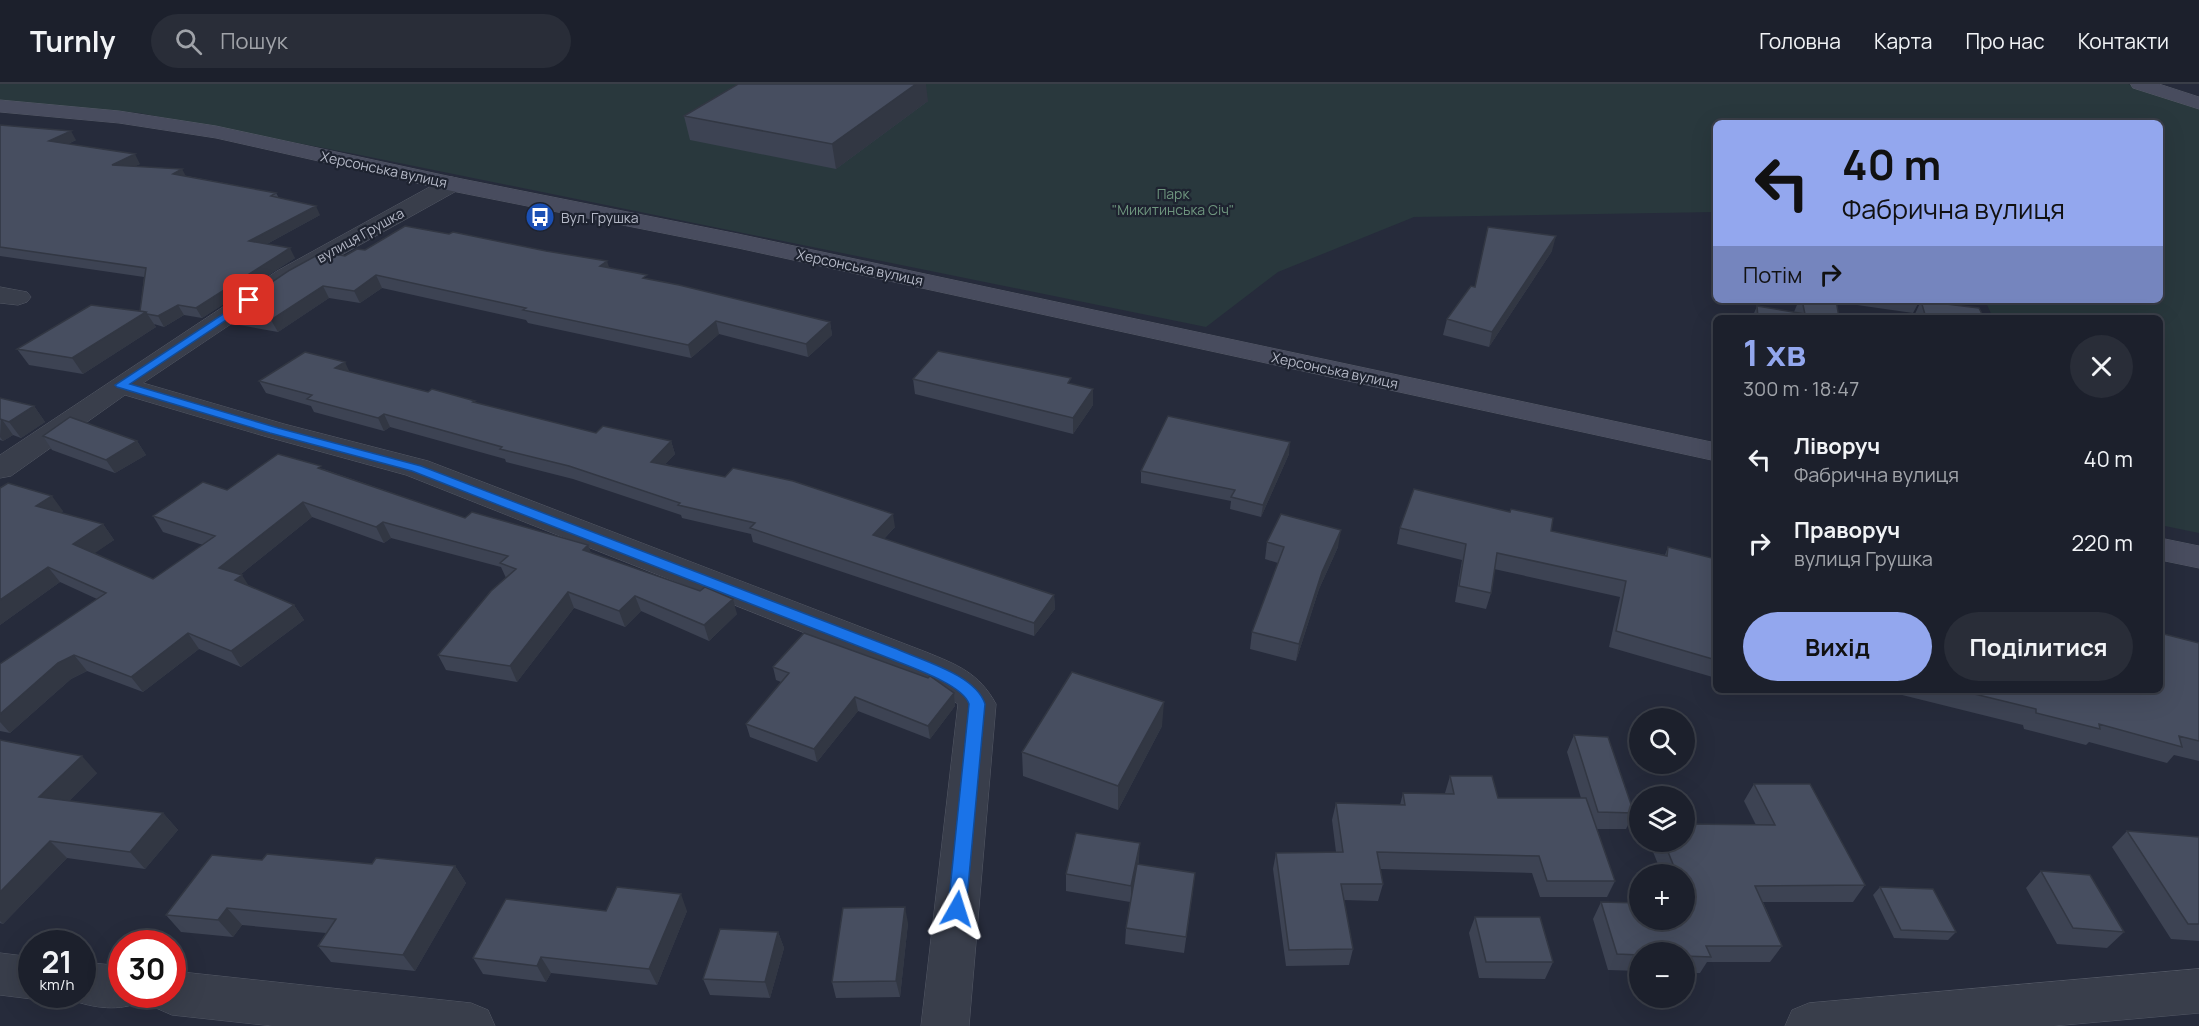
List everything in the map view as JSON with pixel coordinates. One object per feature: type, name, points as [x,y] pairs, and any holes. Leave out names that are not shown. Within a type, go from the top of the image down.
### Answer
[{"type":"main road","points":[[2140,84],[2199,103]]},
{"type":"main road","name":"Херсонська вулиця","points":[[0,106],[119,117],[216,132],[452,184],[750,243],[1713,452]]},
{"type":"main road","points":[[2163,550],[2199,557]]},
{"type":"street","name":"вулиця Грушка","points":[[0,469],[121,385],[286,276],[452,184]]},
{"type":"street","points":[[121,385],[274,430],[417,468],[891,653],[954,680],[974,695],[977,704],[945,1026]]},
{"type":"street","points":[[0,974],[18,976]]},
{"type":"street","points":[[1809,1026],[2199,992]]},
{"type":"street","points":[[186,995],[471,1026]]},
{"type":"green space","name":"Парк \"Микитинська Січ\"","points":[[0,84],[2128,84],[2199,107],[2199,533],[2163,526],[2163,315],[1992,315],[1986,303],[2163,303],[2163,120],[1713,120],[1713,212],[1414,217],[1278,272],[1206,327],[355,154],[139,113],[0,101]]},
{"type":"building","points":[[738,84],[916,84],[832,144],[684,116]]},
{"type":"building","points":[[0,125],[71,131],[49,141],[135,154],[112,165],[182,169],[173,174],[276,193],[271,196],[316,206],[249,241],[290,248],[196,308],[178,305],[158,316],[147,314],[140,311],[146,268],[0,247]]},
{"type":"building","points":[[405,226],[449,234],[453,232],[607,261],[600,266],[647,275],[643,278],[830,322],[806,344],[716,321],[688,345],[523,310],[526,308],[376,275],[354,291],[323,286],[271,320],[227,312],[290,270],[323,252],[345,256],[357,249],[365,250]]},
{"type":"building","points":[[1488,227],[1556,236],[1492,332],[1447,319],[1471,286],[1475,287]]},
{"type":"building","points":[[1803,303],[1836,303],[1838,315],[1758,315],[1757,306],[1805,314]]},
{"type":"building","points":[[1922,303],[1979,308],[1982,315],[1925,315]]},
{"type":"building","points":[[91,305],[146,312],[72,358],[17,349]]},
{"type":"building","points":[[938,351],[1071,378],[1068,383],[1093,389],[1073,418],[913,379]]},
{"type":"building","points":[[305,352],[345,362],[335,368],[428,392],[432,389],[475,401],[473,402],[596,433],[603,426],[671,441],[651,462],[725,477],[733,468],[793,481],[893,514],[873,535],[1054,595],[1034,623],[750,528],[755,523],[678,505],[680,503],[569,466],[500,449],[502,447],[384,414],[378,418],[307,399],[312,395],[259,381]]},
{"type":"building","points":[[0,398],[34,406],[9,422],[0,419]]},
{"type":"building","points":[[1168,416],[1290,442],[1263,505],[1231,497],[1235,490],[1141,471]]},
{"type":"building","points":[[70,417],[137,441],[106,460],[43,436]]},
{"type":"building","points":[[278,454],[321,466],[318,468],[465,518],[472,512],[588,545],[583,550],[700,591],[705,587],[733,599],[704,625],[635,596],[619,611],[568,592],[510,666],[438,655],[491,591],[516,569],[500,563],[508,556],[383,522],[376,527],[303,502],[219,568],[242,575],[235,580],[294,605],[231,651],[188,633],[131,677],[74,655],[58,663],[0,714],[0,664],[106,593],[48,567],[0,600],[0,488],[8,483],[52,496],[36,506],[103,524],[73,544],[153,579],[215,536],[153,516],[203,482],[227,490]]},
{"type":"building","points":[[1414,489],[1510,512],[1511,509],[1553,518],[1551,531],[1667,556],[1668,547],[1713,558],[1713,659],[1616,631],[1626,581],[1497,553],[1491,593],[1459,586],[1466,544],[1400,528]]},
{"type":"building","points":[[1281,514],[1341,530],[1322,572],[1299,644],[1252,632],[1284,547],[1267,542]]},
{"type":"building","points":[[804,633],[928,678],[930,676],[954,693],[928,726],[855,697],[814,749],[746,724],[789,673],[773,667]]},
{"type":"building","points":[[2163,634],[2199,643],[2199,741],[2179,736],[2182,747],[2099,724],[2100,729],[2036,713],[2036,709],[1970,693],[2163,693]]},
{"type":"building","points":[[1072,672],[1164,702],[1118,786],[1022,752]]},
{"type":"building","points":[[1574,735],[1608,737],[1629,798],[1629,813],[1598,812]]},
{"type":"building","points":[[0,740],[82,756],[39,797],[163,813],[130,852],[50,841],[0,892]]},
{"type":"building","points":[[1450,776],[1492,776],[1498,798],[1586,798],[1615,881],[1547,881],[1539,856],[1377,852],[1383,884],[1341,884],[1353,949],[1289,950],[1276,853],[1343,852],[1336,803],[1405,805],[1403,793],[1454,794]]},
{"type":"building","points":[[1754,784],[1810,784],[1865,885],[1755,886],[1782,946],[1706,946],[1711,957],[1695,956],[1695,942],[1629,942],[1629,955],[1617,954],[1601,902],[1629,903],[1629,930],[1695,930],[1695,864],[1673,864],[1668,852],[1695,852],[1695,824],[1775,825]]},
{"type":"building","points":[[2127,831],[2199,837],[2199,924],[2188,924]]},
{"type":"building","points":[[1076,833],[1140,843],[1131,886],[1066,874]]},
{"type":"building","points":[[267,854],[372,864],[376,858],[455,866],[403,955],[318,946],[336,919],[227,908],[218,920],[166,915],[212,855],[262,860]]},
{"type":"building","points":[[1137,864],[1195,873],[1186,937],[1126,928]]},
{"type":"building","points":[[2041,871],[2090,875],[2124,932],[2073,928]]},
{"type":"building","points":[[617,887],[681,894],[649,969],[541,957],[537,966],[473,958],[506,899],[606,911]]},
{"type":"building","points":[[1880,887],[1933,889],[1956,932],[1901,930]]},
{"type":"building","points":[[905,907],[896,981],[832,982],[843,908]]},
{"type":"building","points":[[1475,917],[1540,917],[1553,962],[1486,962]]},
{"type":"building","points":[[720,929],[778,932],[765,982],[703,979]]},
{"type":"place","name":"Вул. Грушка","points":[[540,217]]},
{"type":"route","points":[[249,300],[121,385],[274,430],[417,468],[891,653],[954,680],[974,695],[977,704],[957,909]]}]
